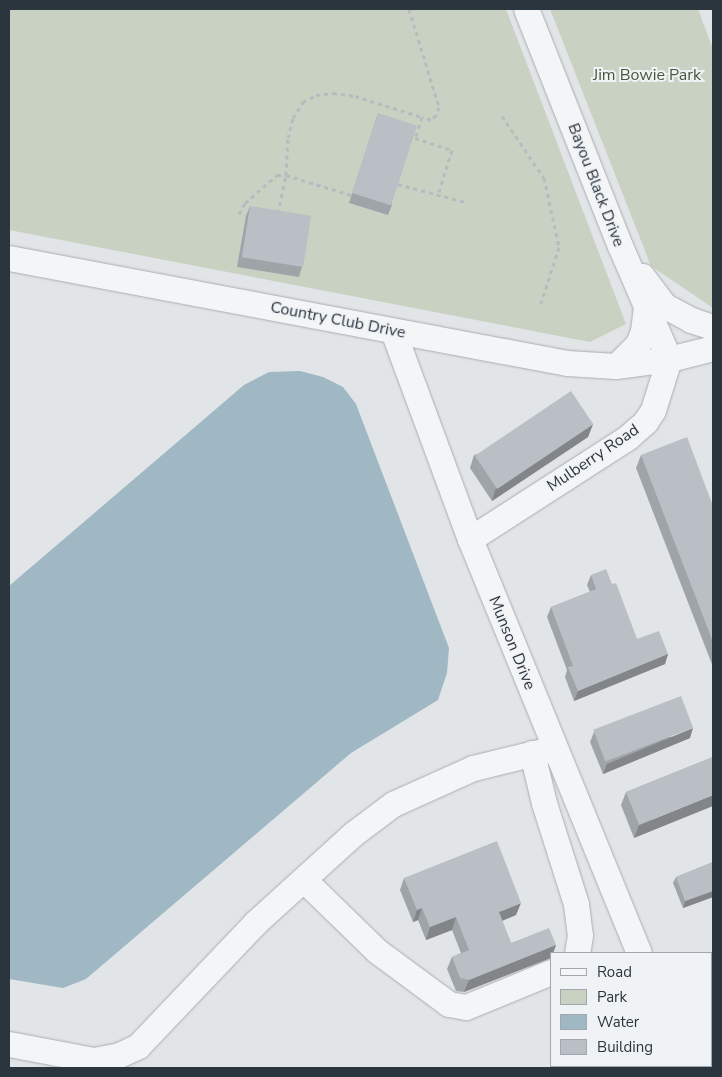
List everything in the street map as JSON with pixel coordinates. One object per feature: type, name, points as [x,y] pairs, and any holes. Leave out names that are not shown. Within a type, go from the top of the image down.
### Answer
[{"type":"street","name":"Bayou Black Drive","points":[[526,9],[620,246],[669,359]]},
{"type":"street","points":[[620,246],[665,306],[691,320],[713,327]]},
{"type":"street","name":"Country Club Drive","points":[[9,258],[567,363],[616,366],[669,359]]},
{"type":"street","points":[[616,366],[638,344],[643,331],[646,308]]},
{"type":"street","name":"Munson Drive","points":[[393,331],[470,539],[544,751],[639,952]]},
{"type":"street","points":[[669,359],[713,348]]},
{"type":"street","name":"Mulberry Road","points":[[470,539],[628,437],[645,422],[653,410],[669,359]]},
{"type":"street","points":[[9,1044],[94,1060],[119,1055],[138,1046],[175,1011],[227,951],[353,834],[394,804],[472,768],[544,751],[544,803],[576,904],[580,936],[577,952]]},
{"type":"street","points":[[304,880],[377,951],[448,1004],[466,1007],[550,972]]},
{"type":"path","points":[[276,221],[286,175],[285,152],[293,118],[303,102],[316,95],[333,93],[355,96],[431,120],[436,115],[438,106],[409,9]]},
{"type":"path","points":[[502,116],[544,178],[559,247],[541,303]]},
{"type":"path","points":[[422,118],[415,138],[452,150],[438,195]]},
{"type":"path","points":[[240,214],[246,203],[267,182],[277,175],[286,175],[351,195]]},
{"type":"path","points":[[398,184],[465,202]]},
{"type":"green space","points":[[9,9],[506,9],[626,324],[590,342],[9,230]]},
{"type":"green space","name":"Jim Bowie Park","points":[[550,9],[698,9],[713,49],[713,308],[651,266]]},
{"type":"water","points":[[300,371],[323,377],[343,387],[356,404],[449,648],[447,673],[438,700],[351,753],[86,979],[63,988],[9,979],[9,586],[244,385],[269,372]]},
{"type":"building","points":[[378,113],[417,126],[391,206],[352,193]]},
{"type":"building","points":[[250,206],[311,216],[303,267],[242,257]]},
{"type":"building","points":[[571,391],[593,424],[497,489],[475,456]]},
{"type":"building","points":[[687,437],[713,506],[713,642],[641,455]]},
{"type":"building","points":[[606,569],[612,584],[616,583],[637,639],[659,631],[668,654],[578,691],[568,667],[573,666],[551,607],[596,589],[591,575]]},
{"type":"building","points":[[681,696],[693,728],[605,761],[593,730]]},
{"type":"building","points":[[713,757],[713,795],[639,825],[626,792]]},
{"type":"building","points":[[497,841],[521,903],[499,912],[511,943],[549,928],[556,945],[469,980],[460,978],[452,957],[469,950],[456,917],[430,927],[422,908],[417,910],[404,878]]},
{"type":"building","points":[[713,862],[713,891],[685,901],[676,877]]}]
